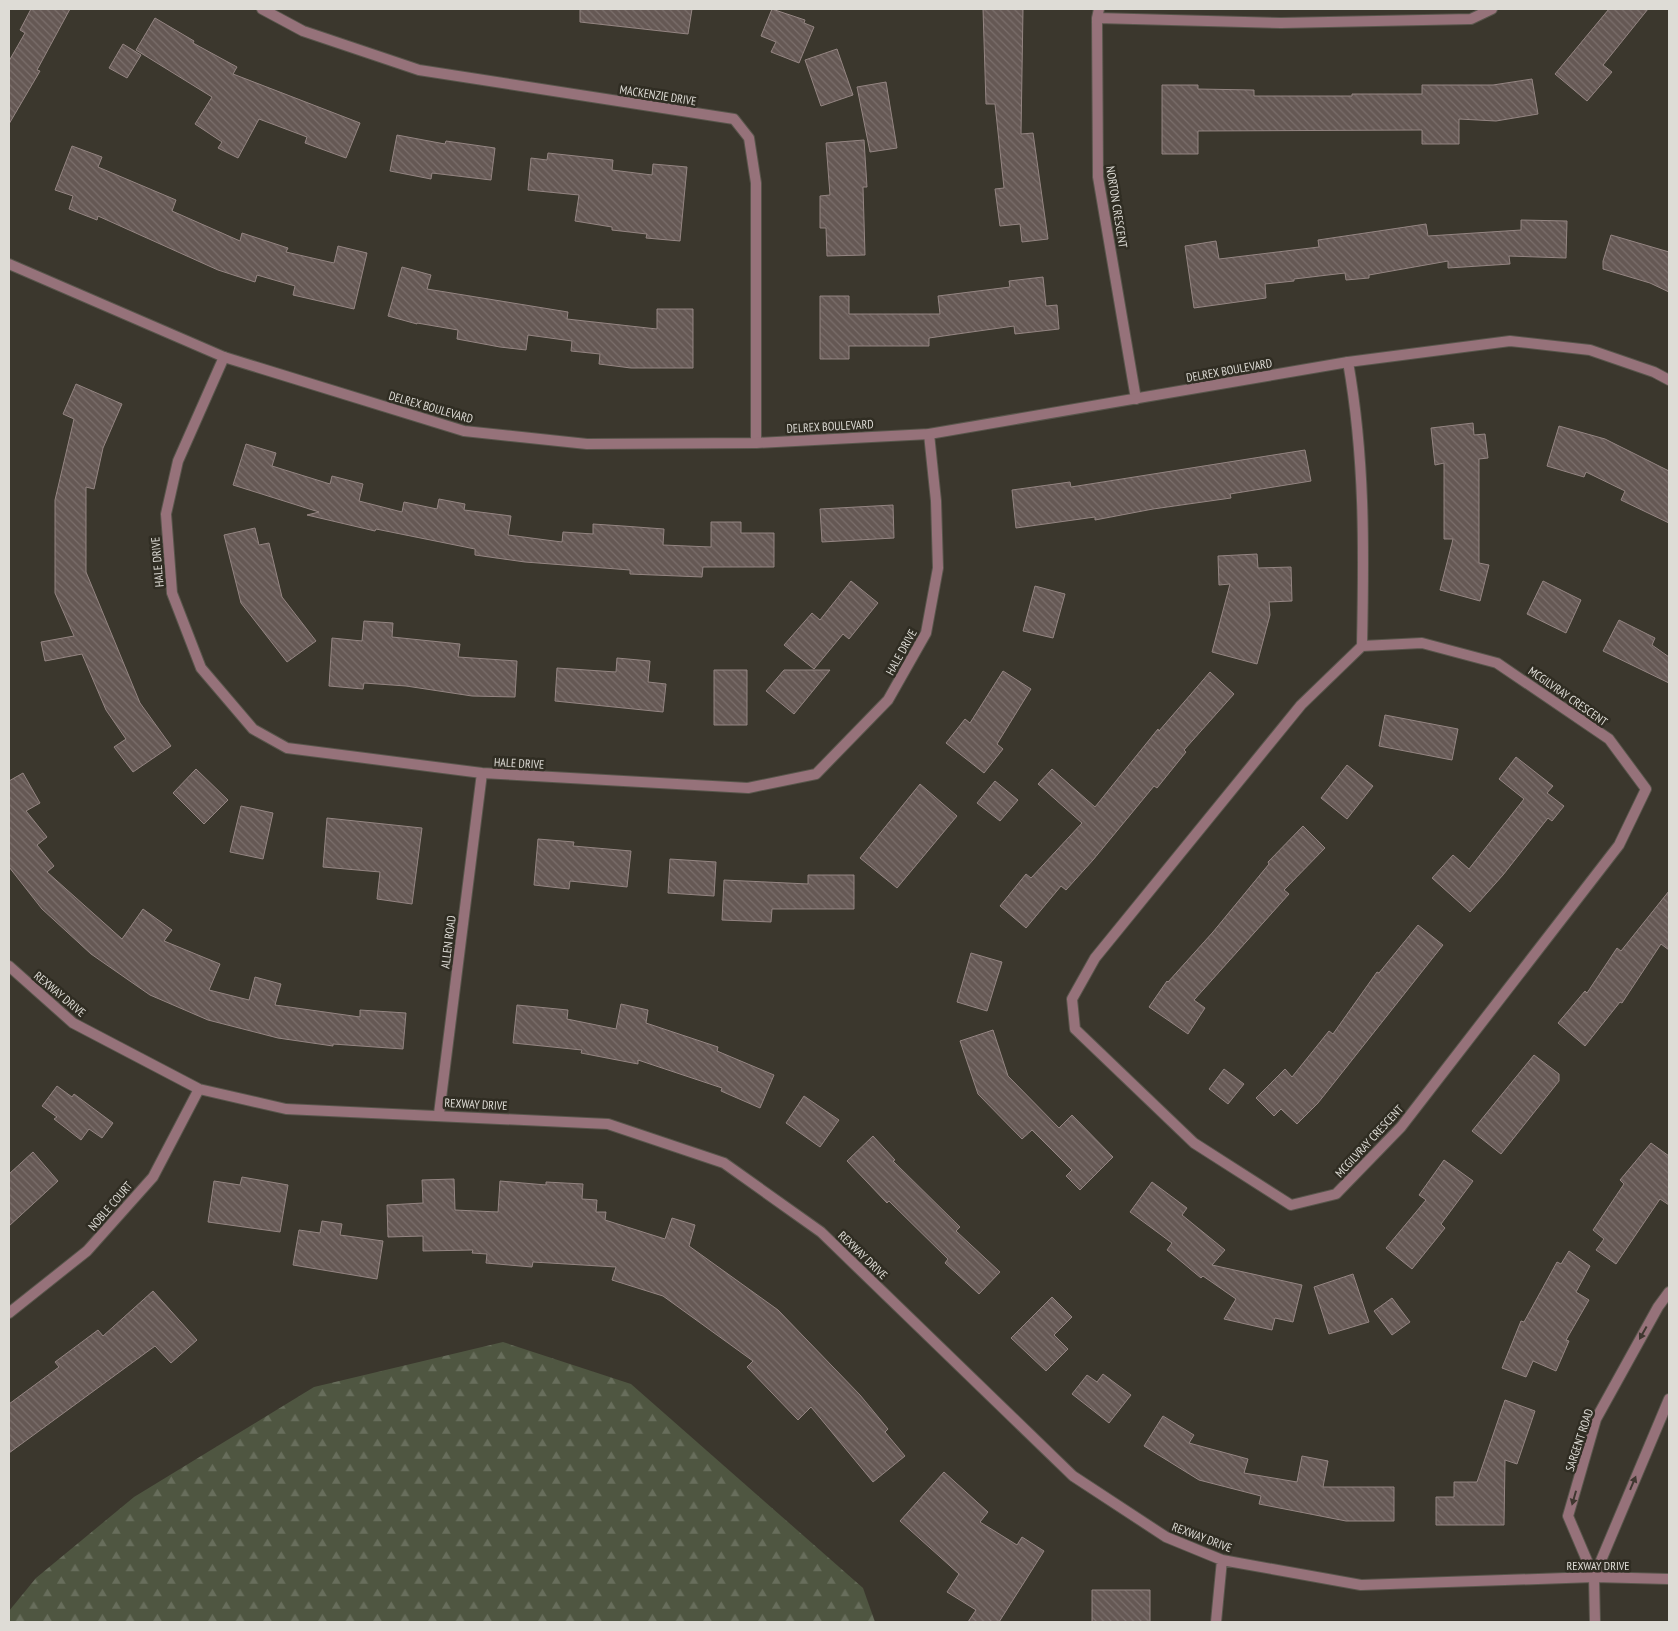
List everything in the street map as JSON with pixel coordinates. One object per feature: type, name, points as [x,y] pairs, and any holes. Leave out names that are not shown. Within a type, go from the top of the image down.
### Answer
[{"type":"street","name":"MACKENZIE DRIVE","points":[[262,9],[303,31],[419,70],[734,119],[749,138],[756,183],[756,443]]},
{"type":"street","name":"NORTON CRESCENT","points":[[1136,399],[1098,177],[1098,13],[1281,23],[1472,20],[1492,9]]},
{"type":"street","name":"DELREX BOULEVARD","points":[[9,264],[224,357],[464,431],[587,444],[756,443],[929,434],[1348,362],[1510,342],[1590,350],[1654,372],[1669,380]]},
{"type":"street","name":"HALE DRIVE","points":[[224,357],[178,461],[166,514],[172,593],[201,668],[253,729],[287,748],[482,773],[748,788],[816,774],[888,700],[926,633],[938,568],[936,501],[929,434]]},
{"type":"street","points":[[1348,362],[1357,410],[1364,522],[1362,646]]},
{"type":"street","name":"MCGILVRAY CRESCENT","points":[[1422,643],[1497,663],[1609,739],[1646,789],[1619,844],[1401,1127],[1336,1194],[1291,1204],[1194,1143],[1075,1029],[1072,999],[1095,958],[1301,705],[1362,646],[1422,643]]},
{"type":"street","name":"ALLEN ROAD","points":[[439,1114],[482,773]]},
{"type":"street","name":"REXWAY DRIVE","points":[[9,966],[73,1024],[200,1089],[286,1109],[439,1114],[608,1124],[724,1163],[821,1232],[1073,1476],[1166,1537],[1222,1560],[1361,1585],[1594,1577],[1669,1579]]},
{"type":"street","name":"NOBLE COURT","points":[[9,1313],[87,1251],[152,1177],[200,1089]]},
{"type":"street","name":"SARGENT ROAD","points":[[1594,1577],[1568,1516],[1596,1419],[1658,1307],[1669,1292]]},
{"type":"street","name":"SARGENT ROAD","points":[[1594,1622],[1594,1577],[1669,1399]]},
{"type":"street","points":[[1216,1622],[1222,1560]]},
{"type":"green space","points":[[503,1342],[631,1384],[863,1588],[875,1622],[9,1622],[9,1611],[36,1578],[134,1497],[314,1387]]},
{"type":"building","points":[[31,9],[70,9],[37,70],[40,71],[9,124],[9,61],[25,33],[20,30]]},
{"type":"building","points":[[580,9],[692,9],[688,34],[580,22]]},
{"type":"building","points":[[772,9],[805,20],[804,23],[814,27],[799,63],[771,52],[776,42],[761,36]]},
{"type":"building","points":[[983,9],[1023,9],[1021,134],[1033,133],[1048,239],[1022,242],[1020,224],[1000,226],[995,189],[1004,188],[995,104],[986,104]]},
{"type":"building","points":[[1609,9],[1648,9],[1603,65],[1612,72],[1587,101],[1555,74]]},
{"type":"building","points":[[155,18],[194,41],[193,43],[237,67],[233,74],[360,123],[346,158],[305,143],[307,137],[259,119],[238,158],[218,148],[222,142],[195,124],[212,97],[136,50]]},
{"type":"building","points":[[123,44],[141,55],[127,78],[109,68]]},
{"type":"building","points":[[837,49],[853,95],[821,106],[805,60]]},
{"type":"building","points":[[1532,79],[1538,114],[1496,121],[1459,119],[1459,144],[1422,144],[1422,130],[1198,131],[1198,154],[1162,154],[1162,85],[1198,85],[1198,89],[1254,90],[1254,96],[1352,96],[1352,94],[1422,94],[1422,85],[1493,85]]},
{"type":"building","points":[[886,82],[897,148],[870,152],[857,87]]},
{"type":"building","points":[[397,135],[445,144],[446,141],[495,148],[491,180],[432,173],[431,179],[390,171]]},
{"type":"building","points":[[864,140],[867,187],[863,187],[865,255],[827,256],[826,228],[820,228],[820,196],[830,195],[826,143]]},
{"type":"building","points":[[72,146],[102,157],[98,167],[176,200],[172,211],[240,241],[242,233],[288,248],[286,252],[334,263],[338,246],[367,253],[354,309],[293,295],[295,286],[257,275],[255,282],[218,270],[98,216],[97,220],[69,209],[73,196],[55,190]]},
{"type":"building","points":[[548,153],[613,160],[612,170],[652,175],[653,164],[687,167],[680,241],[646,238],[647,234],[612,230],[612,227],[575,221],[579,195],[528,190],[531,158],[547,160]]},
{"type":"building","points":[[1521,220],[1567,221],[1566,258],[1509,256],[1510,264],[1448,268],[1448,261],[1369,275],[1369,278],[1346,280],[1345,273],[1294,279],[1294,281],[1265,284],[1266,298],[1194,308],[1185,246],[1216,241],[1219,259],[1319,247],[1318,240],[1426,224],[1428,236],[1521,230]]},
{"type":"building","points":[[1611,235],[1669,252],[1669,292],[1650,283],[1603,269],[1603,261]]},
{"type":"building","points":[[402,267],[431,275],[427,289],[568,312],[567,319],[657,329],[657,309],[693,309],[693,368],[631,368],[599,364],[600,354],[571,351],[572,341],[528,335],[526,350],[500,347],[457,339],[458,330],[417,324],[388,316]]},
{"type":"building","points":[[1043,277],[1046,306],[1057,305],[1059,329],[1015,334],[1014,326],[929,338],[929,346],[849,346],[849,359],[820,359],[820,296],[849,296],[849,314],[940,314],[938,296],[1010,287],[1009,281]]},
{"type":"building","points":[[76,384],[122,404],[103,448],[94,489],[86,487],[86,572],[140,703],[171,746],[133,772],[114,747],[126,739],[106,710],[82,654],[45,661],[41,642],[74,636],[55,593],[55,500],[74,419],[63,414]]},
{"type":"building","points":[[1473,423],[1474,435],[1485,434],[1488,458],[1479,459],[1479,563],[1489,565],[1480,601],[1440,590],[1453,539],[1444,539],[1444,463],[1435,465],[1431,428]]},
{"type":"building","points":[[1559,426],[1605,439],[1669,471],[1669,523],[1621,500],[1625,491],[1586,472],[1584,477],[1547,466]]},
{"type":"building","points":[[246,444],[276,453],[272,466],[330,484],[332,476],[363,484],[359,501],[402,512],[404,502],[437,509],[439,499],[465,504],[464,510],[511,516],[508,535],[562,542],[563,532],[593,534],[593,524],[664,529],[663,545],[711,547],[711,522],[741,522],[741,533],[774,533],[774,567],[703,567],[702,577],[630,574],[630,570],[525,562],[475,555],[475,549],[376,529],[375,531],[307,515],[319,512],[233,485]]},
{"type":"building","points":[[1305,450],[1311,481],[1230,494],[1231,498],[1153,509],[1095,520],[1095,517],[1016,528],[1012,490],[1070,482],[1071,487]]},
{"type":"building","points":[[893,505],[894,538],[822,542],[820,509]]},
{"type":"building","points":[[255,528],[259,545],[269,543],[282,597],[316,641],[287,662],[241,603],[224,535]]},
{"type":"building","points":[[1257,554],[1258,568],[1291,567],[1292,601],[1269,602],[1270,615],[1257,664],[1212,652],[1230,584],[1219,585],[1218,556]]},
{"type":"building","points":[[851,581],[878,603],[849,639],[843,634],[814,669],[784,645],[812,613],[820,620]]},
{"type":"building","points":[[1543,581],[1581,600],[1566,633],[1527,614]]},
{"type":"building","points":[[1035,586],[1065,594],[1053,638],[1023,631]]},
{"type":"building","points":[[1619,620],[1655,638],[1652,645],[1669,657],[1669,683],[1603,651]]},
{"type":"building","points":[[364,621],[393,623],[392,637],[460,644],[458,657],[517,661],[515,697],[472,696],[406,686],[364,683],[363,689],[329,686],[332,638],[362,641]]},
{"type":"building","points":[[617,658],[650,661],[648,682],[666,684],[663,712],[555,701],[557,668],[616,672]]},
{"type":"building","points":[[714,670],[747,670],[747,725],[714,725]]},
{"type":"building","points":[[784,670],[830,670],[794,714],[766,691]]},
{"type":"building","points":[[1003,671],[1031,689],[997,744],[1003,749],[984,773],[946,743],[965,719],[970,723]]},
{"type":"building","points":[[1210,672],[1234,694],[1184,750],[1186,752],[1157,788],[1154,786],[1093,860],[1066,890],[1061,886],[1026,928],[1000,906],[1026,874],[1031,878],[1082,823],[1038,784],[1052,769],[1095,807],[1158,729],[1159,731]]},
{"type":"building","points":[[1385,715],[1458,729],[1452,760],[1379,746]]},
{"type":"building","points":[[1516,757],[1553,786],[1547,793],[1564,806],[1552,821],[1548,818],[1503,875],[1470,912],[1432,878],[1453,855],[1469,869],[1524,799],[1499,779]]},
{"type":"building","points":[[1347,765],[1373,786],[1347,819],[1321,798]]},
{"type":"building","points":[[196,769],[228,800],[204,824],[173,793]]},
{"type":"building","points":[[23,773],[40,803],[26,811],[47,837],[37,845],[54,866],[47,872],[122,939],[143,909],[172,930],[164,941],[220,964],[209,990],[249,1000],[255,977],[281,984],[275,1005],[360,1017],[360,1010],[406,1013],[403,1049],[333,1044],[333,1046],[278,1038],[208,1020],[150,995],[91,954],[42,909],[9,867],[9,781]]},
{"type":"building","points":[[995,781],[1018,800],[1000,821],[977,803]]},
{"type":"building","points":[[920,784],[957,816],[897,888],[860,858]]},
{"type":"building","points":[[241,806],[273,813],[263,859],[230,852]]},
{"type":"building","points":[[327,818],[422,828],[412,904],[377,899],[380,872],[323,867]]},
{"type":"building","points":[[1303,826],[1325,848],[1284,890],[1289,894],[1194,1000],[1205,1008],[1188,1034],[1149,1007],[1167,981],[1213,932],[1269,864],[1268,862]]},
{"type":"building","points":[[538,839],[574,842],[573,846],[631,851],[627,887],[570,881],[569,889],[534,885]]},
{"type":"building","points":[[670,859],[716,862],[714,896],[668,893]]},
{"type":"building","points":[[808,875],[854,875],[854,909],[772,909],[771,922],[722,920],[724,880],[808,884]]},
{"type":"building","points":[[1669,891],[1669,950],[1661,944],[1622,1003],[1620,1002],[1585,1046],[1558,1023],[1585,991],[1587,993],[1617,948],[1621,951]]},
{"type":"building","points":[[1418,925],[1443,945],[1318,1103],[1297,1124],[1281,1109],[1274,1116],[1256,1098],[1285,1069],[1292,1077],[1329,1031],[1333,1034],[1377,972],[1379,973]]},
{"type":"building","points":[[971,953],[1002,962],[987,1011],[957,1002]]},
{"type":"building","points":[[621,1004],[648,1010],[646,1023],[718,1047],[717,1051],[774,1075],[760,1108],[721,1091],[722,1088],[638,1060],[638,1064],[581,1053],[582,1050],[513,1043],[517,1005],[568,1010],[567,1019],[616,1029]]},
{"type":"building","points":[[993,1030],[1008,1076],[1059,1128],[1072,1115],[1113,1157],[1080,1190],[1066,1176],[1072,1170],[1032,1130],[1022,1139],[978,1094],[960,1041]]},
{"type":"building","points":[[1534,1055],[1559,1074],[1559,1081],[1501,1154],[1472,1131]]},
{"type":"building","points":[[1224,1069],[1244,1084],[1228,1104],[1209,1089]]},
{"type":"building","points":[[57,1086],[72,1097],[74,1094],[113,1123],[102,1138],[89,1129],[81,1140],[54,1119],[57,1117],[42,1106]]},
{"type":"building","points":[[804,1096],[839,1120],[820,1147],[786,1123]]},
{"type":"building","points":[[873,1136],[895,1160],[893,1161],[960,1227],[956,1231],[1000,1272],[979,1294],[945,1263],[948,1259],[889,1201],[887,1203],[847,1161]]},
{"type":"building","points":[[1651,1143],[1669,1156],[1669,1205],[1660,1199],[1616,1264],[1596,1250],[1604,1239],[1593,1230],[1624,1184],[1620,1180]]},
{"type":"building","points":[[33,1152],[58,1181],[9,1226],[9,1174]]},
{"type":"building","points":[[1444,1160],[1473,1181],[1441,1224],[1445,1228],[1412,1269],[1386,1248],[1426,1200],[1419,1195]]},
{"type":"building","points":[[242,1177],[288,1185],[280,1232],[208,1222],[214,1181],[240,1185]]},
{"type":"building","points":[[454,1179],[455,1210],[498,1212],[500,1181],[546,1185],[546,1182],[583,1184],[582,1199],[597,1200],[596,1212],[606,1212],[605,1220],[665,1239],[672,1218],[695,1225],[689,1246],[778,1310],[860,1395],[888,1429],[885,1432],[905,1456],[873,1482],[811,1407],[798,1420],[747,1367],[753,1361],[663,1296],[612,1280],[616,1267],[533,1262],[532,1267],[486,1263],[487,1254],[472,1253],[473,1250],[423,1251],[423,1236],[388,1237],[387,1205],[423,1203],[422,1180]]},
{"type":"building","points":[[1152,1182],[1187,1208],[1182,1215],[1225,1250],[1212,1265],[1302,1285],[1293,1322],[1275,1318],[1272,1330],[1224,1319],[1236,1299],[1203,1276],[1201,1278],[1167,1250],[1172,1243],[1130,1212]]},
{"type":"building","points":[[322,1221],[342,1224],[340,1235],[383,1241],[377,1279],[293,1265],[299,1230],[320,1233]]},
{"type":"building","points":[[1569,1251],[1590,1266],[1576,1292],[1589,1300],[1566,1340],[1569,1341],[1556,1371],[1533,1361],[1526,1377],[1502,1368],[1521,1321],[1524,1322],[1557,1262],[1561,1264]]},
{"type":"building","points":[[1353,1274],[1369,1322],[1329,1334],[1314,1287]]},
{"type":"building","points":[[153,1291],[197,1340],[171,1363],[155,1346],[9,1453],[9,1404],[59,1367],[55,1362],[98,1330],[103,1336]]},
{"type":"building","points":[[1052,1297],[1072,1317],[1054,1335],[1068,1349],[1046,1371],[1011,1338]]},
{"type":"building","points":[[1392,1298],[1410,1322],[1392,1335],[1374,1311]]},
{"type":"building","points":[[1103,1374],[1131,1395],[1109,1423],[1072,1394],[1087,1375],[1097,1382]]},
{"type":"building","points":[[1505,1400],[1535,1411],[1517,1464],[1505,1460],[1504,1525],[1436,1525],[1436,1497],[1454,1497],[1454,1482],[1477,1482]]},
{"type":"building","points":[[1163,1416],[1194,1435],[1189,1443],[1248,1459],[1244,1473],[1297,1482],[1302,1456],[1328,1461],[1323,1487],[1394,1487],[1394,1521],[1346,1521],[1259,1504],[1261,1496],[1199,1480],[1144,1446]]},
{"type":"building","points":[[944,1472],[988,1512],[980,1522],[1017,1545],[1022,1537],[1044,1551],[999,1622],[968,1622],[976,1610],[947,1592],[959,1574],[900,1521]]},
{"type":"building","points":[[1092,1590],[1150,1590],[1150,1622],[1092,1622]]}]
